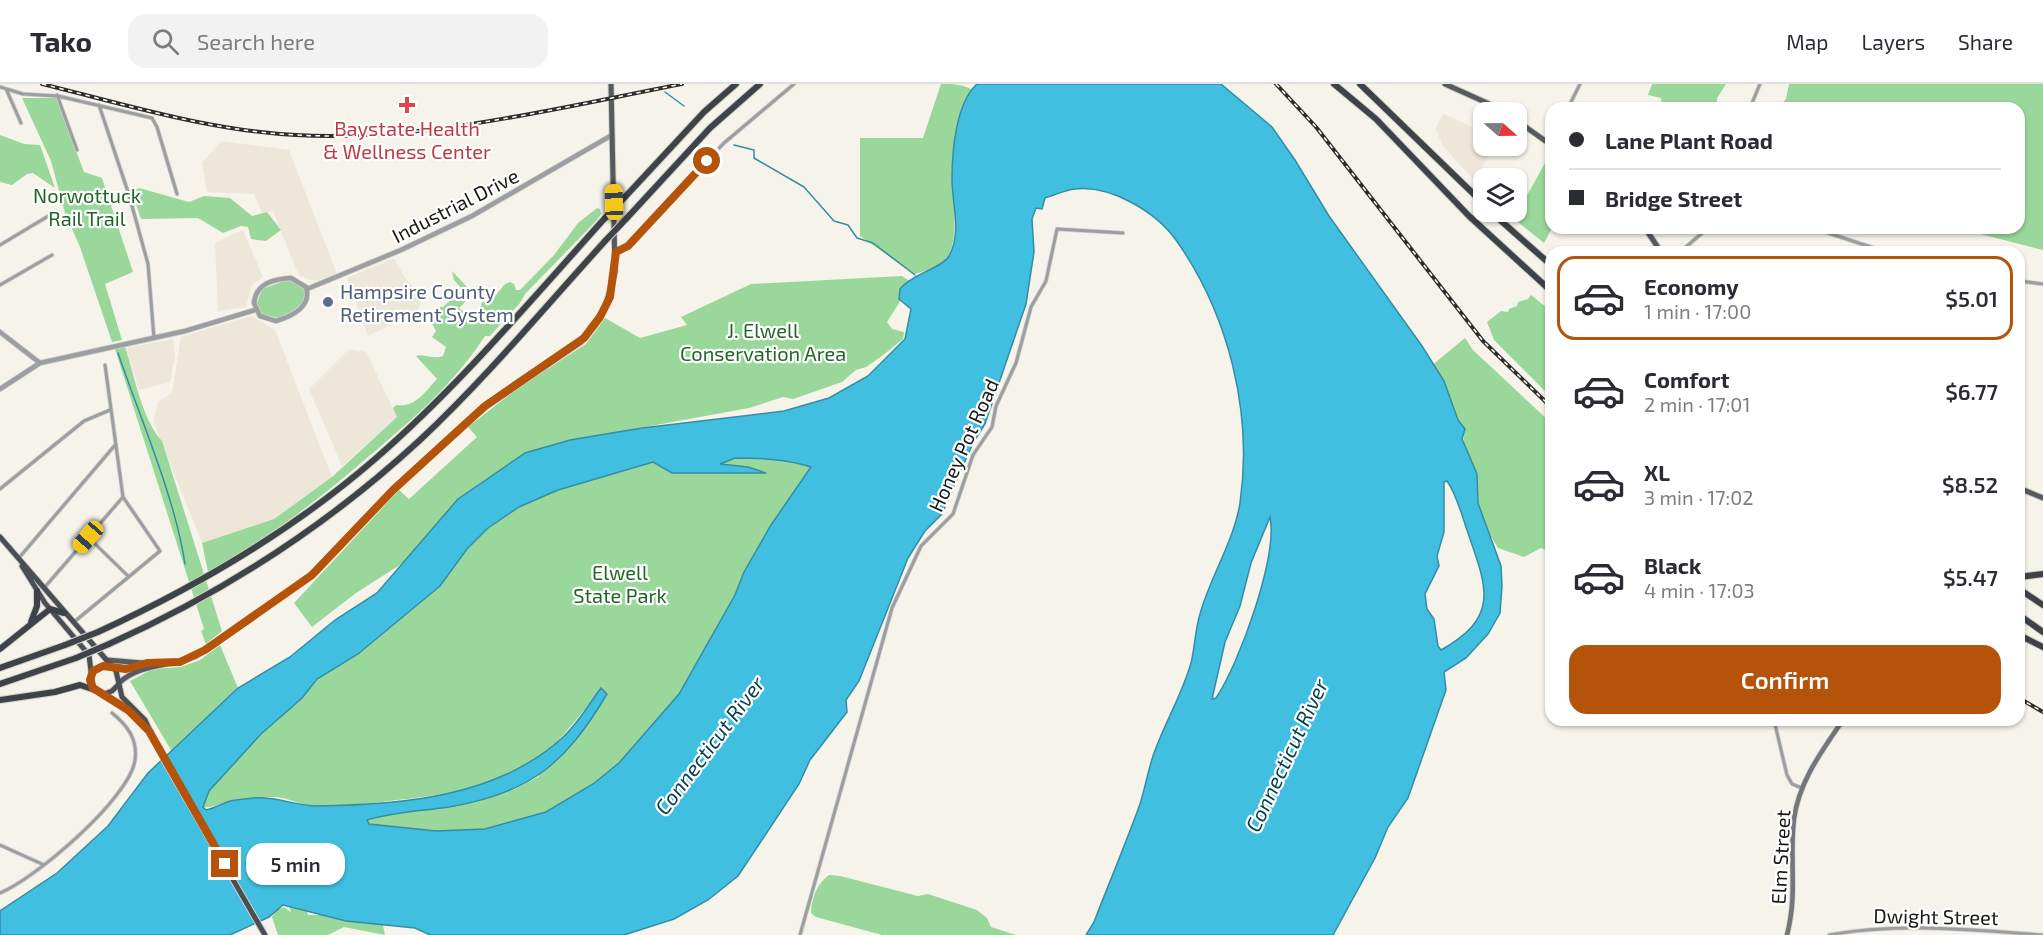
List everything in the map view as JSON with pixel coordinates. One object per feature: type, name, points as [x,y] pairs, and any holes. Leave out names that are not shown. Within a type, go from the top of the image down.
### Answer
[{"type":"highway","points":[[0,668],[98,632],[184,590],[295,522],[391,445],[437,400],[704,112],[736,84]]},
{"type":"highway","points":[[1334,84],[1376,119],[1469,216],[1545,286]]},
{"type":"highway","points":[[1360,84],[1473,193]]},
{"type":"highway","points":[[0,684],[76,658],[190,605],[300,537],[395,462],[457,402],[710,128],[758,86]]},
{"type":"highway","points":[[1502,222],[1545,260]]},
{"type":"highway","points":[[0,537],[113,667],[122,697],[142,715],[265,935]]},
{"type":"highway","points":[[18,559],[50,609],[89,655],[91,684],[95,690]]},
{"type":"highway","points":[[2025,576],[2043,574]]},
{"type":"highway","points":[[28,627],[37,610],[37,591]]},
{"type":"highway","points":[[2025,593],[2043,605]]},
{"type":"highway","points":[[50,609],[64,613]]},
{"type":"highway","points":[[0,650],[50,609]]},
{"type":"highway","points":[[2025,619],[2043,632]]},
{"type":"highway","points":[[2025,638],[2043,647]]},
{"type":"highway","points":[[91,674],[100,666],[113,667]]},
{"type":"highway","points":[[104,694],[112,691],[119,683]]},
{"type":"highway","points":[[0,700],[55,692],[80,685],[104,694],[132,713],[149,731]]},
{"type":"main road","points":[[119,683],[134,672],[180,662],[196,656],[293,590],[315,572],[393,490],[478,412],[581,342],[596,323],[610,297],[616,252],[611,84]]},
{"type":"main road","points":[[1445,84],[1485,102]]},
{"type":"main road","points":[[1527,128],[1545,140]]},
{"type":"main road","points":[[2025,491],[2043,498]]},
{"type":"main road","points":[[106,660],[168,664]]},
{"type":"main road","points":[[113,667],[129,669],[147,663]]},
{"type":"main road","name":"Elm Street","points":[[1788,935],[1795,895],[1794,820],[1802,788],[1813,764],[1839,726]]},
{"type":"street","points":[[616,252],[628,246],[745,122],[794,84]]},
{"type":"street","points":[[1571,102],[1580,84]]},
{"type":"street","points":[[1752,102],[1760,84]]},
{"type":"street","points":[[0,87],[23,94],[57,95],[142,114],[154,120],[177,194]]},
{"type":"street","points":[[6,89],[21,123]]},
{"type":"street","points":[[57,95],[77,150]]},
{"type":"street","points":[[99,105],[146,254],[154,338]]},
{"type":"street","name":"Industrial Drive","points":[[307,289],[401,250],[474,215],[612,135]]},
{"type":"street","points":[[0,245],[50,215]]},
{"type":"street","name":"Honey Pot Road","points":[[800,935],[892,608],[921,546],[952,516],[974,455],[992,427],[996,406],[1016,363],[1031,306],[1046,281],[1056,230],[1123,233]]},
{"type":"street","points":[[1687,246],[1701,234]]},
{"type":"street","points":[[1831,234],[1868,246]]},
{"type":"street","points":[[0,285],[52,255]]},
{"type":"street","points":[[291,278],[302,283],[307,289],[307,300],[303,307],[279,321],[266,320],[255,310],[255,296],[266,283],[291,278]]},
{"type":"street","points":[[2025,282],[2043,284]]},
{"type":"street","points":[[0,389],[40,363],[221,322],[255,310]]},
{"type":"street","points":[[0,332],[40,363]]},
{"type":"street","points":[[73,623],[160,551],[123,497],[105,365]]},
{"type":"street","points":[[0,489],[84,422],[111,410]]},
{"type":"street","points":[[18,559],[116,444]]},
{"type":"street","points":[[44,588],[123,497]]},
{"type":"street","points":[[88,537],[128,576]]},
{"type":"street","points":[[0,893],[22,881],[91,823],[118,794],[130,777],[136,755],[133,739],[124,722],[112,713]]},
{"type":"street","points":[[1776,726],[1790,782],[1802,788]]},
{"type":"street","points":[[0,844],[42,864]]},
{"type":"street","name":"Dwight Street","points":[[1829,935],[1893,928],[2043,935]]},
{"type":"shaded area","points":[[1443,114],[1473,127],[1473,156],[1488,156],[1482,168],[1473,168],[1473,179],[1444,147],[1435,129]]},
{"type":"shaded area","points":[[221,141],[289,150],[337,274],[315,281],[299,276],[273,211],[262,213],[254,194],[207,192],[202,163]]},
{"type":"shaded area","points":[[243,230],[263,277],[252,285],[246,307],[218,311],[215,243]]},
{"type":"shaded area","points":[[394,258],[405,278],[422,298],[417,312],[368,336],[347,278]]},
{"type":"shaded area","points":[[251,316],[275,330],[332,477],[274,519],[202,543],[153,421],[158,402],[172,393],[181,337]]},
{"type":"shaded area","points":[[173,339],[175,357],[170,382],[139,390],[126,348]]},
{"type":"shaded area","points":[[349,349],[366,352],[397,417],[342,466],[309,389]]},
{"type":"green space","points":[[941,84],[954,84],[973,91],[965,103],[956,131],[953,163],[954,237],[947,258],[929,270],[914,274],[860,236],[860,138],[923,138]]},
{"type":"green space","points":[[1652,84],[1726,84],[1717,102],[1661,102],[1661,98],[1648,95]]},
{"type":"green space","points":[[1789,84],[2043,84],[2043,250],[1980,234],[2025,234],[2025,102],[1783,102]]},
{"type":"green space","name":"Norwottuck Rail Trail","points":[[22,98],[56,98],[84,172],[102,178],[133,272],[105,284],[122,340],[112,342],[80,247],[65,213],[51,161]]},
{"type":"green space","points":[[0,135],[24,144],[40,145],[55,188],[33,173],[27,174],[12,185],[0,182]]},
{"type":"green space","points":[[1545,163],[1545,234],[1549,234],[1544,243],[1518,222],[1527,222],[1527,195]]},
{"type":"green space","points":[[139,188],[189,202],[204,196],[230,198],[252,216],[267,212],[281,230],[266,241],[251,239],[248,227],[241,226],[223,233],[198,218],[141,219],[132,192]]},
{"type":"green space","points":[[597,208],[600,209],[601,214],[597,220],[525,294],[520,303],[490,336],[485,336],[457,374],[441,391],[390,439],[302,511],[247,549],[208,572],[202,543],[274,519],[332,477],[397,417],[393,408],[396,405],[414,402],[437,379],[416,356],[443,356],[446,347],[432,337],[436,331],[428,316],[430,312],[440,312],[440,307],[443,307],[462,289],[454,280],[452,271],[467,287],[470,297],[459,308],[468,315],[478,316],[482,302],[490,302],[505,284],[510,282],[514,284],[516,290],[520,290],[554,255],[578,223]]},
{"type":"green space","name":"J. Elwell Conservation Area","points":[[902,276],[917,286],[901,300],[887,322],[892,329],[904,332],[903,339],[842,382],[793,399],[783,397],[749,408],[607,434],[505,471],[474,492],[406,561],[356,593],[312,627],[294,603],[399,490],[409,499],[477,437],[468,427],[518,388],[586,344],[605,318],[640,338],[687,325],[681,317],[751,284]]},
{"type":"green space","points":[[290,279],[305,290],[304,301],[293,311],[278,318],[262,314],[257,303],[262,289]]},
{"type":"green space","points":[[1531,295],[1545,306],[1545,391],[1494,340],[1487,322],[1501,311],[1508,312],[1509,309],[1517,306],[1518,302],[1528,299]]},
{"type":"green space","points":[[1465,338],[1473,350],[1545,417],[1545,550],[1541,548],[1524,557],[1498,548],[1475,510],[1462,456],[1464,433],[1451,415],[1430,367]]},
{"type":"green space","points":[[125,347],[144,410],[162,441],[222,631],[206,644],[201,631],[204,629],[115,349]]},
{"type":"green space","name":"Elwell State Park","points":[[735,458],[792,462],[811,467],[744,572],[735,595],[679,694],[619,763],[593,784],[546,812],[485,829],[436,831],[369,824],[367,819],[477,801],[515,789],[538,777],[602,689],[564,734],[537,759],[520,770],[482,785],[442,794],[347,806],[313,806],[273,797],[203,807],[208,794],[234,761],[317,680],[440,586],[467,549],[488,528],[519,507],[558,490],[653,462],[673,473],[765,473],[748,467],[718,464]]},
{"type":"green space","points":[[220,645],[238,688],[171,750],[130,681],[153,669],[181,667],[200,660]]},
{"type":"green space","points":[[286,852],[308,915],[327,915],[383,925],[385,935],[344,927],[328,935],[278,935],[272,917],[277,910],[284,907],[291,912],[273,854]]},
{"type":"green space","points":[[829,875],[918,896],[928,894],[977,910],[987,918],[991,927],[1016,935],[882,935],[816,917],[811,913],[812,903],[821,882]]},
{"type":"water","name":"Connecticut River","points":[[977,84],[1221,84],[1272,127],[1329,216],[1422,346],[1444,381],[1458,420],[1465,429],[1462,439],[1477,474],[1478,503],[1501,566],[1500,613],[1488,634],[1466,658],[1444,672],[1446,690],[1408,798],[1388,827],[1375,858],[1333,935],[1086,935],[1094,922],[1129,833],[1140,804],[1153,756],[1187,675],[1204,600],[1237,517],[1243,469],[1243,434],[1233,366],[1223,332],[1194,269],[1176,240],[1157,220],[1132,202],[1103,191],[1089,189],[1071,190],[1045,198],[1042,209],[1036,208],[1032,219],[1034,252],[1026,304],[985,424],[973,443],[942,514],[925,531],[908,558],[859,681],[846,700],[847,712],[810,760],[799,784],[738,876],[708,900],[674,919],[624,935],[430,935],[415,928],[346,921],[283,905],[269,917],[230,935],[0,935],[0,911],[57,873],[108,826],[148,773],[238,688],[290,657],[335,620],[377,593],[458,499],[525,453],[570,440],[642,428],[784,411],[829,398],[868,376],[905,339],[911,309],[899,299],[900,289],[912,279],[940,264],[949,256],[953,247],[956,228],[952,179],[954,142],[960,115],[970,92]],"holes":[[[735,458],[754,458],[811,467],[771,525],[744,572],[735,595],[679,694],[619,763],[593,784],[546,812],[485,829],[436,831],[369,824],[367,820],[478,801],[524,784],[543,772],[576,739],[607,694],[601,688],[578,721],[562,738],[537,758],[478,785],[447,794],[381,803],[317,806],[254,798],[233,800],[206,810],[203,807],[209,791],[261,734],[302,698],[317,679],[358,654],[440,586],[467,549],[488,528],[519,507],[558,490],[653,462],[672,473],[766,473],[748,467],[720,464]],[[1447,481],[1459,506],[1480,570],[1484,600],[1473,626],[1441,650],[1438,646],[1434,619],[1427,609],[1425,594],[1439,566],[1437,556],[1444,532],[1444,482]],[[1270,517],[1271,535],[1268,557],[1255,610],[1225,682],[1216,698],[1212,699],[1225,642],[1240,606],[1251,563]]]},
{"type":"waterway","points":[[665,92],[684,106]]},
{"type":"waterway","points":[[734,145],[754,150],[754,158],[804,187],[834,221],[848,225],[857,238],[873,243],[915,275]]},
{"type":"waterway","points":[[118,353],[165,485],[185,564]]},
{"type":"railway","points":[[42,84],[168,116],[232,128],[296,135],[344,136],[441,128],[490,121],[682,84]]},
{"type":"railway","points":[[1276,84],[1316,127],[1483,341],[1545,401]]},
{"type":"railway","points":[[2025,702],[2043,712]]},
{"type":"place","name":"Baystate Health & Wellness Center","points":[[407,105]]},
{"type":"place","name":"Hampsire County Retirement System","points":[[328,302]]},
{"type":"route","points":[[225,864],[149,731],[115,700],[93,688],[90,680],[93,671],[103,666],[126,669],[155,662],[168,664],[196,656],[312,575],[393,490],[478,412],[584,338],[594,327],[610,297],[614,281],[616,252],[628,246],[707,161]]}]
